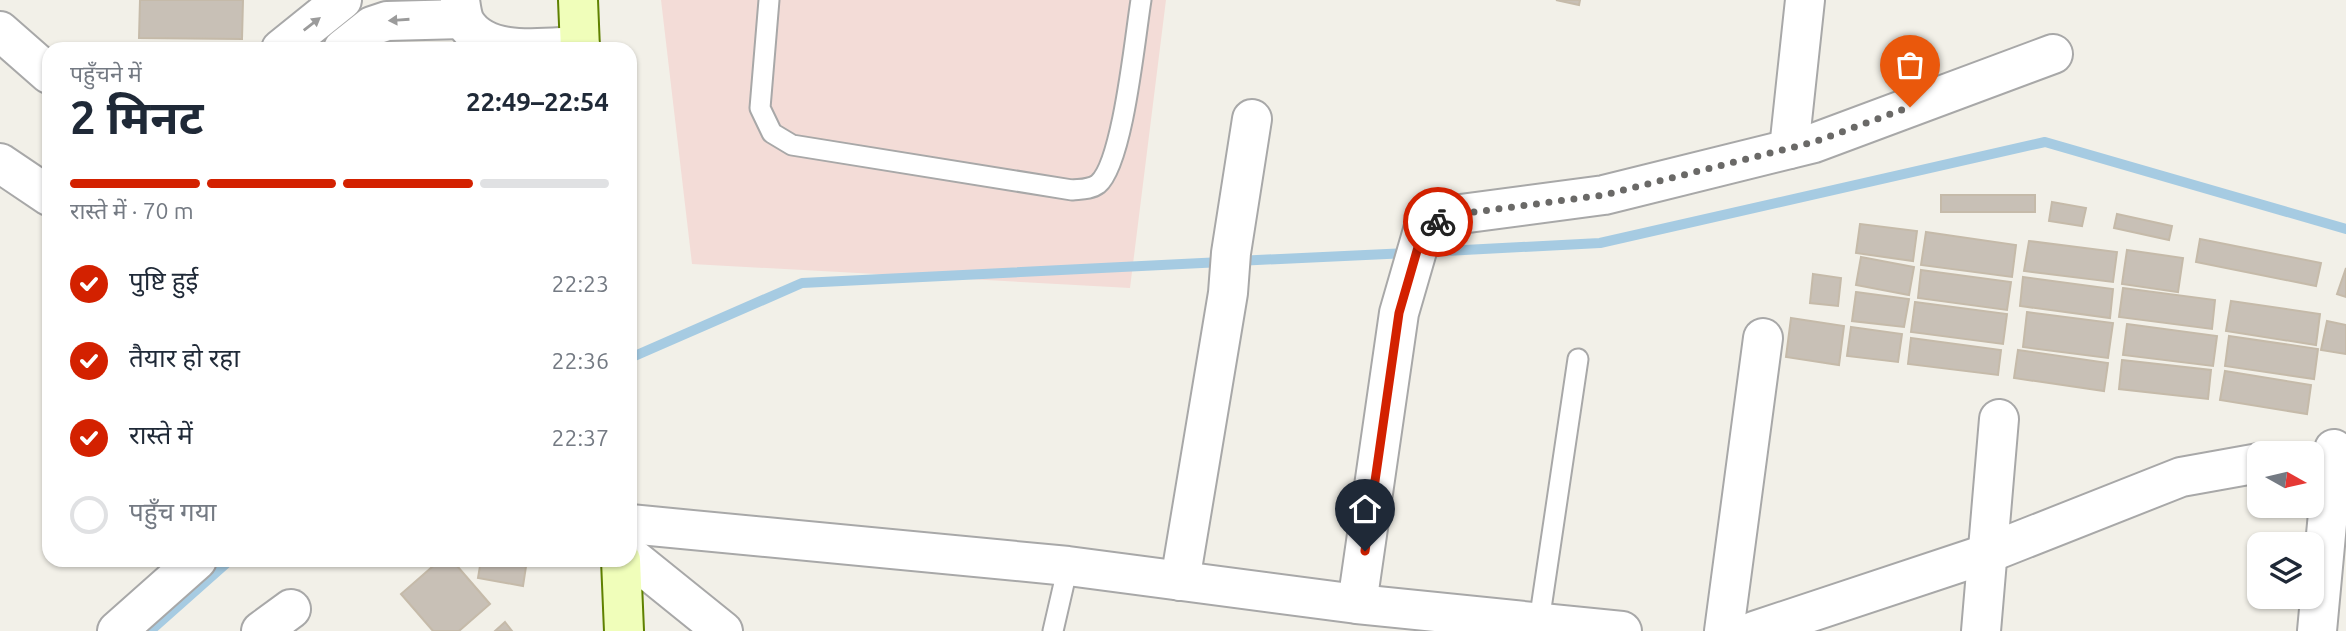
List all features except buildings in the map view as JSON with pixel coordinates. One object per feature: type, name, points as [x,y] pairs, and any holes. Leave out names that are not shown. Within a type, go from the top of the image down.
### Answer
[{"type":"street","points":[[290,42],[342,0]]},
{"type":"street","points":[[578,0],[580,42]]},
{"type":"street","points":[[1789,149],[1805,0]]},
{"type":"street","points":[[352,42],[372,26],[387,21],[462,10],[474,34],[490,42]]},
{"type":"street","points":[[0,31],[42,68]]},
{"type":"street","points":[[1357,604],[1399,313],[1419,246],[1452,215],[1604,195],[1789,149],[2053,54]]},
{"type":"street","points":[[1180,581],[1228,293],[1231,253],[1252,119]]},
{"type":"street","points":[[0,163],[42,191]]},
{"type":"street","points":[[1724,631],[1763,338]]},
{"type":"street","points":[[1981,631],[1999,419]]},
{"type":"street","points":[[2316,631],[2330,451]]},
{"type":"street","points":[[1754,631],[1986,554],[2181,477],[2247,465]]},
{"type":"street","points":[[637,525],[1068,566],[1357,604],[1622,631]]},
{"type":"street","points":[[637,562],[723,631]]},
{"type":"street","points":[[117,631],[189,567]]},
{"type":"street","points":[[621,567],[624,631]]},
{"type":"street","points":[[261,631],[291,609]]},
{"type":"lane","points":[[769,0],[760,108],[772,134],[792,145],[1072,190],[1098,184],[1108,171],[1118,144],[1141,0]]},
{"type":"lane","points":[[1539,622],[1578,359]]},
{"type":"lane","points":[[1053,631],[1068,566]]},
{"type":"shaded area","points":[[661,0],[1166,0],[1130,288],[692,264]]},
{"type":"waterway","points":[[1426,252],[1600,243],[2045,142],[2346,229]]},
{"type":"waterway","points":[[1237,261],[1408,253]]},
{"type":"waterway","points":[[637,355],[802,283],[1222,262]]},
{"type":"waterway","points":[[150,631],[222,567]]},
{"type":"way so far","points":[[1438,222],[1452,215],[1604,195],[1814,142],[1910,107]]},
{"type":"route","points":[[1365,551],[1399,313],[1423,230],[1438,222]]}]
